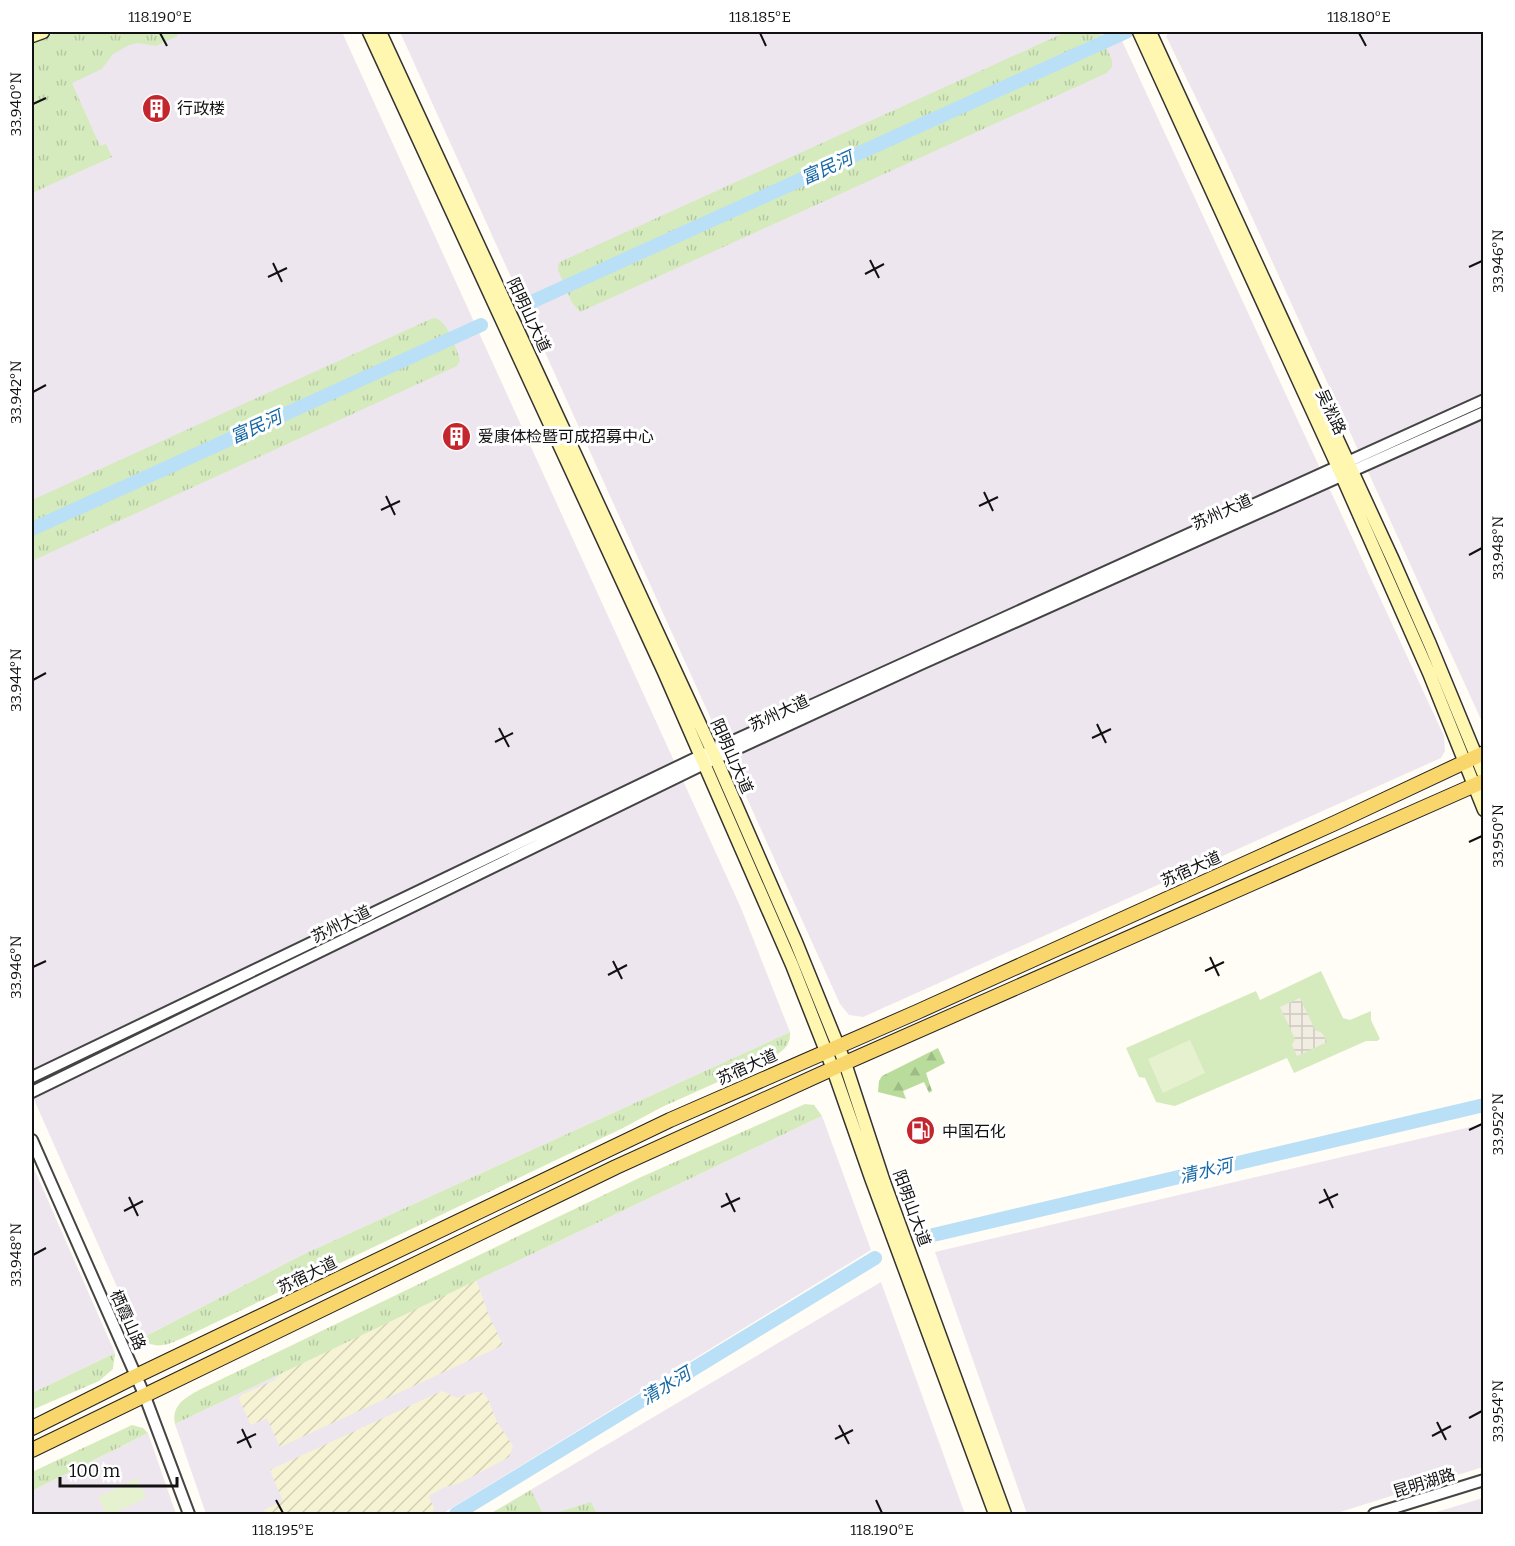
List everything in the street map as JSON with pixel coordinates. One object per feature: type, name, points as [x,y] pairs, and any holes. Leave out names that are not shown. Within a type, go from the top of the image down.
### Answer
[{"type":"main road","points":[[32,36],[43,32]]},
{"type":"main road","name":"阳明山大道","points":[[369,32],[564,451],[788,956],[832,1048]]},
{"type":"main road","name":"阳明山大道","points":[[380,32],[714,754],[884,1182],[1005,1515]]},
{"type":"main road","name":"吴淞路","points":[[1139,32],[1344,468],[1430,644],[1475,757],[1481,781],[1484,810]]},
{"type":"main road","name":"吴淞路","points":[[1150,32],[1344,468]]},
{"type":"main road","name":"苏宿大道","points":[[32,1428],[670,1120],[1335,823],[1475,757]]},
{"type":"main road","points":[[32,1450],[616,1167],[1481,781]]},
{"type":"main road","name":"阳明山大道","points":[[839,1066],[871,1178],[994,1515]]},
{"type":"street","name":"苏州大道","points":[[32,1092],[714,754],[1344,468],[1484,400]]},
{"type":"street","name":"苏州大道","points":[[1344,468],[1484,412]]},
{"type":"street","name":"苏州大道","points":[[32,1077],[702,760]]},
{"type":"street","name":"栖霞山路","points":[[32,1140],[144,1394],[189,1515]]},
{"type":"street","name":"昆明湖路","points":[[1374,1515],[1484,1480]]},
{"type":"shaded area","points":[[69,32],[342,32],[741,908],[790,1032],[304,1254],[140,1339],[32,1095],[32,49]]},
{"type":"shaded area","points":[[400,32],[1118,32],[1444,736],[1445,751],[1441,758],[863,1017],[849,1015],[840,1004]]},
{"type":"shaded area","points":[[1167,32],[1483,32],[1483,724],[1225,158],[1166,36]]},
{"type":"shaded area","points":[[1300,998],[1315,1030],[1322,1033],[1327,1042],[1297,1056],[1292,1045],[1295,1039],[1280,1007]]},
{"type":"shaded area","points":[[822,1116],[871,1250],[442,1514],[206,1514],[175,1424]]},
{"type":"shaded area","points":[[1483,1124],[1483,1467],[1334,1514],[1027,1514],[935,1252]]},
{"type":"shaded area","points":[[32,1164],[115,1353],[32,1393]]},
{"type":"shaded area","points":[[476,1280],[489,1316],[503,1345],[280,1447],[267,1418],[251,1425],[239,1399],[241,1395],[275,1380],[283,1372]]},
{"type":"shaded area","points":[[881,1282],[965,1514],[490,1514]]},
{"type":"shaded area","points":[[442,1391],[457,1398],[476,1392],[483,1393],[488,1399],[497,1422],[513,1446],[509,1457],[460,1483],[445,1487],[430,1495],[429,1498],[434,1507],[433,1512],[429,1514],[267,1514],[264,1510],[283,1501],[270,1470]]},
{"type":"shaded area","points":[[148,1433],[176,1514],[32,1514],[32,1491]]},
{"type":"shaded area","points":[[1483,1498],[1483,1514],[1430,1514]]},
{"type":"green space","points":[[57,32],[176,32],[178,36],[156,46],[138,43],[129,45],[113,54],[102,69],[72,83],[100,146],[106,144],[112,157],[32,193],[32,43]]},
{"type":"green space","points":[[1066,32],[1099,32],[1112,60],[1112,67],[1107,73],[580,312],[572,303],[558,270],[558,264],[562,261]]},
{"type":"green space","points":[[433,318],[443,323],[450,334],[460,360],[457,366],[32,561],[32,500]]},
{"type":"green space","points":[[1321,971],[1343,1018],[1350,1020],[1371,1011],[1371,1020],[1380,1039],[1366,1041],[1294,1073],[1287,1058],[1175,1106],[1156,1102],[1145,1078],[1139,1077],[1126,1048],[1256,991],[1260,1000]]},
{"type":"green space","points":[[790,1032],[785,1048],[771,1058],[662,1107],[623,1128],[183,1338],[157,1345],[140,1339],[304,1254]]},
{"type":"green space","points":[[1190,1040],[1205,1073],[1163,1093],[1148,1059]]},
{"type":"green space","points":[[938,1048],[945,1063],[926,1073],[932,1091],[929,1093],[924,1082],[903,1091],[906,1099],[878,1092],[882,1076]]},
{"type":"green space","points":[[805,1104],[814,1105],[822,1116],[175,1424],[175,1412],[181,1402],[201,1389],[639,1178]]},
{"type":"green space","points":[[115,1353],[113,1369],[99,1381],[32,1410],[32,1393]]},
{"type":"green space","points":[[132,1425],[143,1428],[148,1433],[32,1491],[32,1472]]},
{"type":"green space","points":[[137,1478],[146,1498],[112,1514],[106,1514],[98,1497]]},
{"type":"green space","points":[[531,1490],[543,1514],[490,1514]]},
{"type":"green space","points":[[591,1502],[597,1514],[552,1514]]},
{"type":"waterway","name":"富民河","points":[[527,304],[1126,32]]},
{"type":"waterway","name":"富民河","points":[[32,529],[481,325]]},
{"type":"waterway","name":"清水河","points":[[929,1236],[1484,1105]]},
{"type":"waterway","name":"清水河","points":[[456,1514],[875,1258]]},
{"type":"place","name":"行政楼","points":[[156,108]]},
{"type":"place","name":"爱康体检暨可成招募中心","points":[[457,436]]},
{"type":"place","name":"中国石化","points":[[921,1131]]}]
